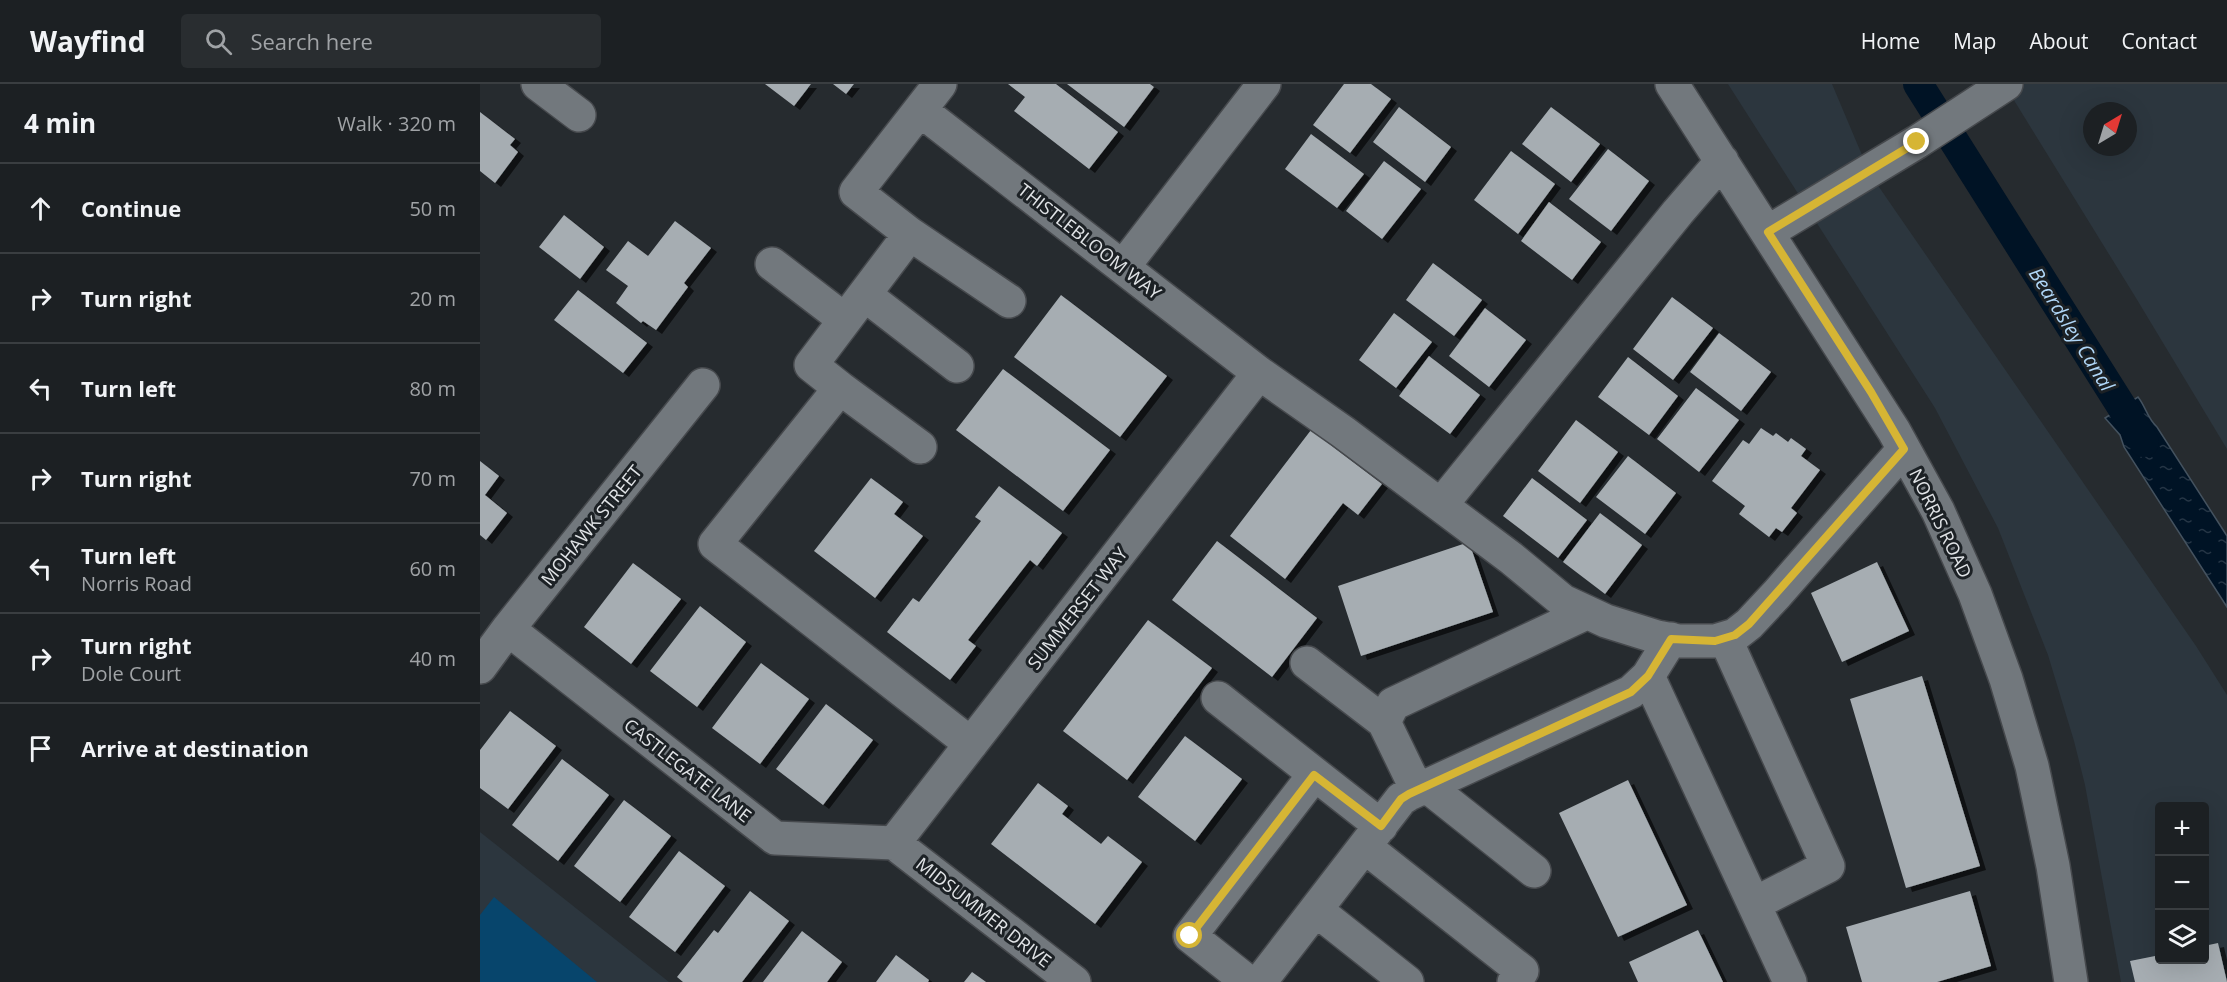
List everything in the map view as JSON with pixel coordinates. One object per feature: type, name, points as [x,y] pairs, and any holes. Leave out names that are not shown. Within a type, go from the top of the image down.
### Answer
[{"type":"street","points":[[538,84],[579,116]]},
{"type":"street","points":[[940,84],[856,192],[910,234],[1009,301]]},
{"type":"street","points":[[1123,267],[1264,84]]},
{"type":"street","name":"NORRIS ROAD","points":[[1672,84],[1871,392],[1938,511],[1975,594],[2007,679],[2032,766],[2053,866],[2071,982]]},
{"type":"street","points":[[1768,232],[1917,142],[2006,84]]},
{"type":"street","name":"THISTLEBLOOM WAY","points":[[920,110],[1259,373],[1441,505],[1563,601],[1586,613],[1626,628],[1671,639],[1699,642],[1725,638]]},
{"type":"street","points":[[1441,505],[1678,212],[1722,161]]},
{"type":"street","points":[[910,234],[811,365],[920,447]]},
{"type":"street","points":[[772,264],[845,320]]},
{"type":"street","points":[[865,295],[957,366]]},
{"type":"street","name":"SUMMERSET WAY","points":[[894,843],[1259,373]]},
{"type":"street","name":"MOHAWK STREET","points":[[480,667],[703,385]]},
{"type":"street","points":[[840,388],[715,544],[971,744]]},
{"type":"street","points":[[1754,904],[1828,866],[1725,638],[1735,635],[1749,624],[1904,449]]},
{"type":"street","points":[[1384,722],[1393,704],[1586,613]]},
{"type":"street","name":"CASTLEGATE LANE","points":[[508,629],[775,838],[894,843]]},
{"type":"street","points":[[1260,982],[1401,799],[1631,692],[1648,676],[1671,639]]},
{"type":"street","points":[[1307,663],[1384,722],[1422,788],[1534,871]]},
{"type":"street","points":[[1648,676],[1790,982]]},
{"type":"street","points":[[1218,698],[1314,775],[1373,836],[1525,978]]},
{"type":"street","points":[[1248,982],[1190,936],[1314,775]]},
{"type":"street","name":"MIDSUMMER DRIVE","points":[[894,843],[1074,982]]},
{"type":"street","points":[[1316,910],[1407,982]]},
{"type":"shaded area","points":[[1728,84],[1832,84],[1870,174],[2196,646],[2227,695],[2227,982],[2121,982],[2085,785],[2074,741],[2048,655],[1998,528],[1935,408]]},
{"type":"shaded area","points":[[2004,84],[2227,84],[2227,449],[2136,298]]},
{"type":"shaded area","points":[[480,832],[669,982],[480,982]]},
{"type":"shaded area","points":[[494,897],[597,982],[480,982],[480,915]]},
{"type":"water","points":[[2138,397],[2227,536],[2227,607],[2124,447],[2120,435],[2105,418]]},
{"type":"building","points":[[765,84],[811,84],[794,106]]},
{"type":"building","points":[[833,84],[854,84],[846,94]]},
{"type":"building","points":[[1008,84],[1056,84],[1118,132],[1089,169],[1014,111],[1025,97]]},
{"type":"building","points":[[1067,84],[1150,84],[1154,87],[1124,127]]},
{"type":"building","points":[[1344,84],[1371,84],[1391,99],[1350,153],[1313,125]]},
{"type":"building","points":[[1399,107],[1451,147],[1425,182],[1373,142]]},
{"type":"building","points":[[1551,107],[1600,144],[1571,182],[1522,144]]},
{"type":"building","points":[[480,112],[515,139],[510,145],[518,152],[495,183],[480,171]]},
{"type":"building","points":[[1311,134],[1364,174],[1337,208],[1285,169]]},
{"type":"building","points":[[1608,149],[1649,181],[1611,231],[1569,199]]},
{"type":"building","points":[[1511,151],[1555,184],[1518,234],[1474,200]]},
{"type":"building","points":[[1384,161],[1421,189],[1382,239],[1346,211]]},
{"type":"building","points":[[1549,202],[1601,242],[1572,280],[1521,241]]},
{"type":"building","points":[[564,215],[604,247],[580,279],[539,247]]},
{"type":"building","points":[[675,221],[711,248],[684,283],[688,287],[656,330],[643,321],[641,323],[616,303],[628,286],[606,270],[628,241],[648,256]]},
{"type":"building","points":[[1433,263],[1482,300],[1454,336],[1406,300]]},
{"type":"building","points":[[578,290],[647,343],[623,373],[554,320]]},
{"type":"building","points":[[1061,295],[1167,376],[1120,437],[1014,357]]},
{"type":"building","points":[[1672,297],[1713,328],[1673,380],[1633,349]]},
{"type":"building","points":[[1485,308],[1526,340],[1489,387],[1449,356]]},
{"type":"building","points":[[1394,313],[1432,342],[1396,388],[1359,360]]},
{"type":"building","points":[[1719,333],[1771,372],[1741,411],[1690,372]]},
{"type":"building","points":[[1429,356],[1480,395],[1450,434],[1399,396]]},
{"type":"building","points":[[1628,357],[1678,396],[1649,435],[1598,397]]},
{"type":"building","points":[[1003,369],[1110,450],[1063,511],[956,430]]},
{"type":"building","points":[[1696,388],[1739,420],[1699,472],[1657,439]]},
{"type":"building","points":[[1576,420],[1618,452],[1580,503],[1538,471]]},
{"type":"building","points":[[1761,428],[1773,436],[1776,433],[1788,442],[1791,438],[1806,449],[1801,456],[1820,470],[1791,508],[1797,513],[1782,532],[1776,528],[1769,537],[1739,514],[1745,506],[1712,481],[1743,440],[1749,444]]},
{"type":"building","points":[[1311,430],[1382,484],[1358,515],[1343,503],[1285,579],[1230,536]]},
{"type":"building","points":[[1628,456],[1676,493],[1645,534],[1596,497]]},
{"type":"building","points":[[480,461],[499,476],[485,495],[507,513],[486,540],[480,535]]},
{"type":"building","points":[[871,478],[903,502],[894,514],[923,536],[875,598],[814,551]]},
{"type":"building","points":[[1532,478],[1587,520],[1558,558],[1503,516]]},
{"type":"building","points":[[999,486],[1062,533],[1037,566],[1030,560],[968,640],[976,646],[950,680],[887,632],[913,598],[919,602],[981,521],[975,517]]},
{"type":"building","points":[[1600,513],[1642,545],[1605,594],[1563,562]]},
{"type":"building","points":[[1217,541],[1317,618],[1272,677],[1172,600]]},
{"type":"building","points":[[1469,542],[1493,612],[1361,656],[1338,586]]},
{"type":"building","points":[[1877,562],[1909,631],[1842,662],[1811,593]]},
{"type":"building","points":[[633,563],[681,599],[631,664],[584,627]]},
{"type":"building","points":[[700,606],[746,642],[697,707],[650,671]]},
{"type":"building","points":[[1148,620],[1212,668],[1127,780],[1063,731]]},
{"type":"building","points":[[761,663],[809,699],[760,764],[712,728]]},
{"type":"building","points":[[1922,676],[1980,866],[1906,888],[1850,699]]},
{"type":"building","points":[[826,704],[873,740],[823,805],[776,769]]},
{"type":"building","points":[[510,711],[556,746],[508,809],[480,788],[480,750]]},
{"type":"building","points":[[1185,736],[1242,779],[1195,841],[1138,797]]},
{"type":"building","points":[[562,759],[609,795],[558,861],[512,825]]},
{"type":"building","points":[[1628,780],[1687,905],[1618,937],[1559,813]]},
{"type":"building","points":[[1038,783],[1068,806],[1062,814],[1101,844],[1108,836],[1142,862],[1095,924],[991,844]]},
{"type":"building","points":[[624,800],[671,836],[620,902],[574,866]]},
{"type":"building","points":[[679,851],[725,886],[675,952],[629,917]]},
{"type":"building","points":[[750,891],[789,921],[742,982],[683,982],[677,977],[714,930],[718,933]]},
{"type":"building","points":[[1970,891],[1991,966],[1937,982],[1862,982],[1846,927]]},
{"type":"building","points":[[1698,930],[1723,982],[1638,982],[1629,962]]},
{"type":"building","points":[[802,931],[842,962],[827,982],[763,982]]},
{"type":"building","points":[[2218,943],[2227,982],[2135,982],[2130,961],[2155,956],[2155,964],[2209,964],[2209,945]]},
{"type":"building","points":[[896,955],[929,980],[928,982],[876,982]]},
{"type":"building","points":[[972,972],[986,982],[964,982]]},
{"type":"waterway","name":"Beardsley Canal","points":[[1918,84],[2144,442]]},
{"type":"route","points":[[1190,936],[1314,775],[1381,826],[1401,799],[1409,794],[1631,692],[1648,676],[1671,639],[1699,642],[1715,641],[1735,635],[1749,624],[1777,594],[1904,449],[1871,392],[1768,232],[1917,142]]}]
